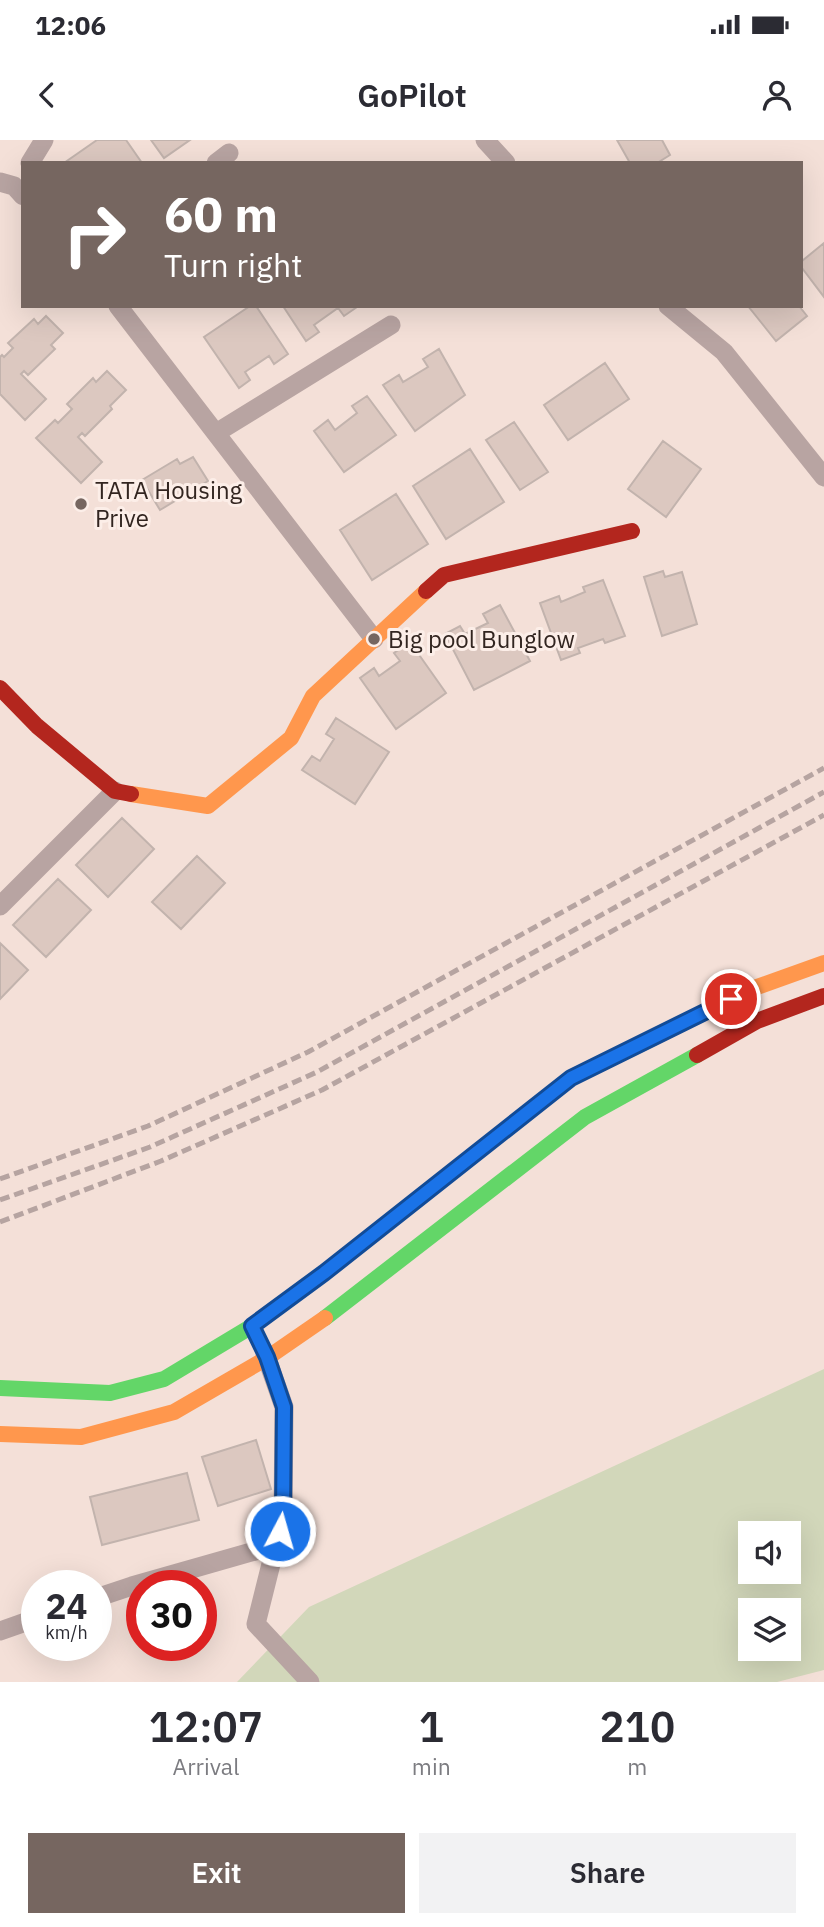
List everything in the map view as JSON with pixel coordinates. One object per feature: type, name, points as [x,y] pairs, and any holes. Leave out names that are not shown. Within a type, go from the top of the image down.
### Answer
[{"type":"main road","points":[[0,688],[37,726],[114,791],[208,806],[291,738],[313,696],[444,575],[632,531]]},
{"type":"main road","points":[[0,1388],[110,1392],[164,1379],[252,1326],[335,1265],[571,1078],[754,988],[824,963]]},
{"type":"main road","points":[[0,1434],[81,1437],[174,1412],[267,1357],[342,1306],[585,1117],[757,1021],[824,996]]},
{"type":"street","points":[[31,161],[44,140]]},
{"type":"street","points":[[485,140],[504,161]]},
{"type":"street","points":[[120,308],[374,639]]},
{"type":"street","points":[[670,308],[724,352],[824,477]]},
{"type":"street","points":[[216,433],[391,325]]},
{"type":"street","points":[[0,906],[114,791]]},
{"type":"street","points":[[252,1326],[267,1357],[284,1407],[283,1516],[256,1624],[310,1682]]},
{"type":"street","points":[[112,1593],[276,1545]]},
{"type":"street","points":[[0,1631],[21,1624]]},
{"type":"green space","points":[[824,1369],[824,1670],[777,1682],[237,1682],[309,1607]]},
{"type":"building","points":[[97,140],[126,140],[141,161],[67,161]]},
{"type":"building","points":[[151,140],[190,140],[164,158]]},
{"type":"building","points":[[617,140],[662,140],[670,155],[660,161],[629,161]]},
{"type":"building","points":[[824,243],[824,297],[803,269],[803,260]]},
{"type":"building","points":[[247,308],[257,308],[288,354],[274,364],[269,356],[245,372],[250,380],[239,388],[204,337]]},
{"type":"building","points":[[284,308],[338,308],[314,325],[319,332],[306,341]]},
{"type":"building","points":[[338,308],[356,308],[344,316]]},
{"type":"building","points":[[750,308],[801,308],[807,316],[776,341]]},
{"type":"building","points":[[46,316],[63,333],[51,345],[55,349],[28,375],[24,371],[21,374],[46,399],[25,420],[0,394],[0,357],[4,357],[13,348],[8,343],[34,319],[38,324]]},
{"type":"building","points":[[439,349],[465,395],[415,431],[383,385],[399,375],[403,382],[428,367],[423,359]]},
{"type":"building","points":[[605,363],[629,399],[568,440],[544,405]]},
{"type":"building","points":[[107,371],[126,390],[110,406],[112,409],[85,436],[82,433],[78,437],[102,462],[81,483],[36,438],[55,420],[58,423],[72,409],[67,404],[93,378],[96,382]]},
{"type":"building","points":[[367,396],[396,435],[344,472],[314,431],[328,420],[335,430],[357,413],[352,406]]},
{"type":"building","points":[[514,422],[548,472],[520,490],[486,440]]},
{"type":"building","points":[[663,441],[701,469],[666,517],[628,489]]},
{"type":"building","points":[[470,449],[504,502],[446,539],[413,486]]},
{"type":"building","points":[[193,457],[208,481],[160,510],[142,480],[177,459],[180,464]]},
{"type":"building","points":[[396,494],[428,544],[372,580],[340,530]]},
{"type":"building","points":[[663,571],[665,577],[682,572],[697,624],[662,636],[644,577]]},
{"type":"building","points":[[603,580],[625,636],[605,643],[603,639],[578,648],[580,653],[561,660],[540,603],[559,596],[561,602],[585,592],[583,587]]},
{"type":"building","points":[[500,605],[530,661],[474,690],[445,634],[460,626],[465,634],[488,623],[483,614]]},
{"type":"building","points":[[410,642],[446,693],[396,729],[360,678],[374,668],[379,676],[400,661],[394,653]]},
{"type":"building","points":[[336,718],[389,752],[355,804],[302,770],[312,756],[320,761],[334,739],[326,734]]},
{"type":"building","points":[[122,818],[154,849],[108,897],[76,865]]},
{"type":"building","points":[[197,856],[225,883],[181,929],[152,902]]},
{"type":"building","points":[[58,879],[91,910],[46,957],[13,925]]},
{"type":"building","points":[[0,943],[28,970],[0,999]]},
{"type":"building","points":[[256,1440],[271,1489],[218,1506],[202,1457]]},
{"type":"building","points":[[187,1473],[199,1520],[102,1545],[90,1497]]},
{"type":"railway","points":[[0,1179],[148,1126],[308,1052],[824,768]]},
{"type":"railway","points":[[0,1200],[150,1147],[317,1072],[824,792]]},
{"type":"railway","points":[[0,1222],[161,1161],[322,1090],[824,815]]},
{"type":"traffic: fast","points":[[0,1388],[110,1393],[164,1379],[252,1326],[324,1273],[571,1078],[653,1038]]},
{"type":"traffic: fast","points":[[325,1318],[585,1117],[697,1055]]},
{"type":"traffic: slow","points":[[131,794],[208,806],[291,738],[313,696],[426,591]]},
{"type":"traffic: slow","points":[[653,1038],[754,988],[824,963]]},
{"type":"traffic: slow","points":[[0,1434],[81,1437],[174,1412],[267,1358],[325,1318]]},
{"type":"traffic: jam","points":[[426,591],[444,575],[632,531]]},
{"type":"traffic: jam","points":[[0,688],[37,726],[115,791],[131,794]]},
{"type":"traffic: jam","points":[[697,1055],[757,1021],[824,996]]},
{"type":"place","name":"TATA Housing Prive","points":[[81,504]]},
{"type":"place","name":"Big pool Bunglow","points":[[374,639]]},
{"type":"route","points":[[280,1531],[283,1516],[284,1407],[267,1357],[252,1326],[324,1273],[571,1078],[731,999]]}]
